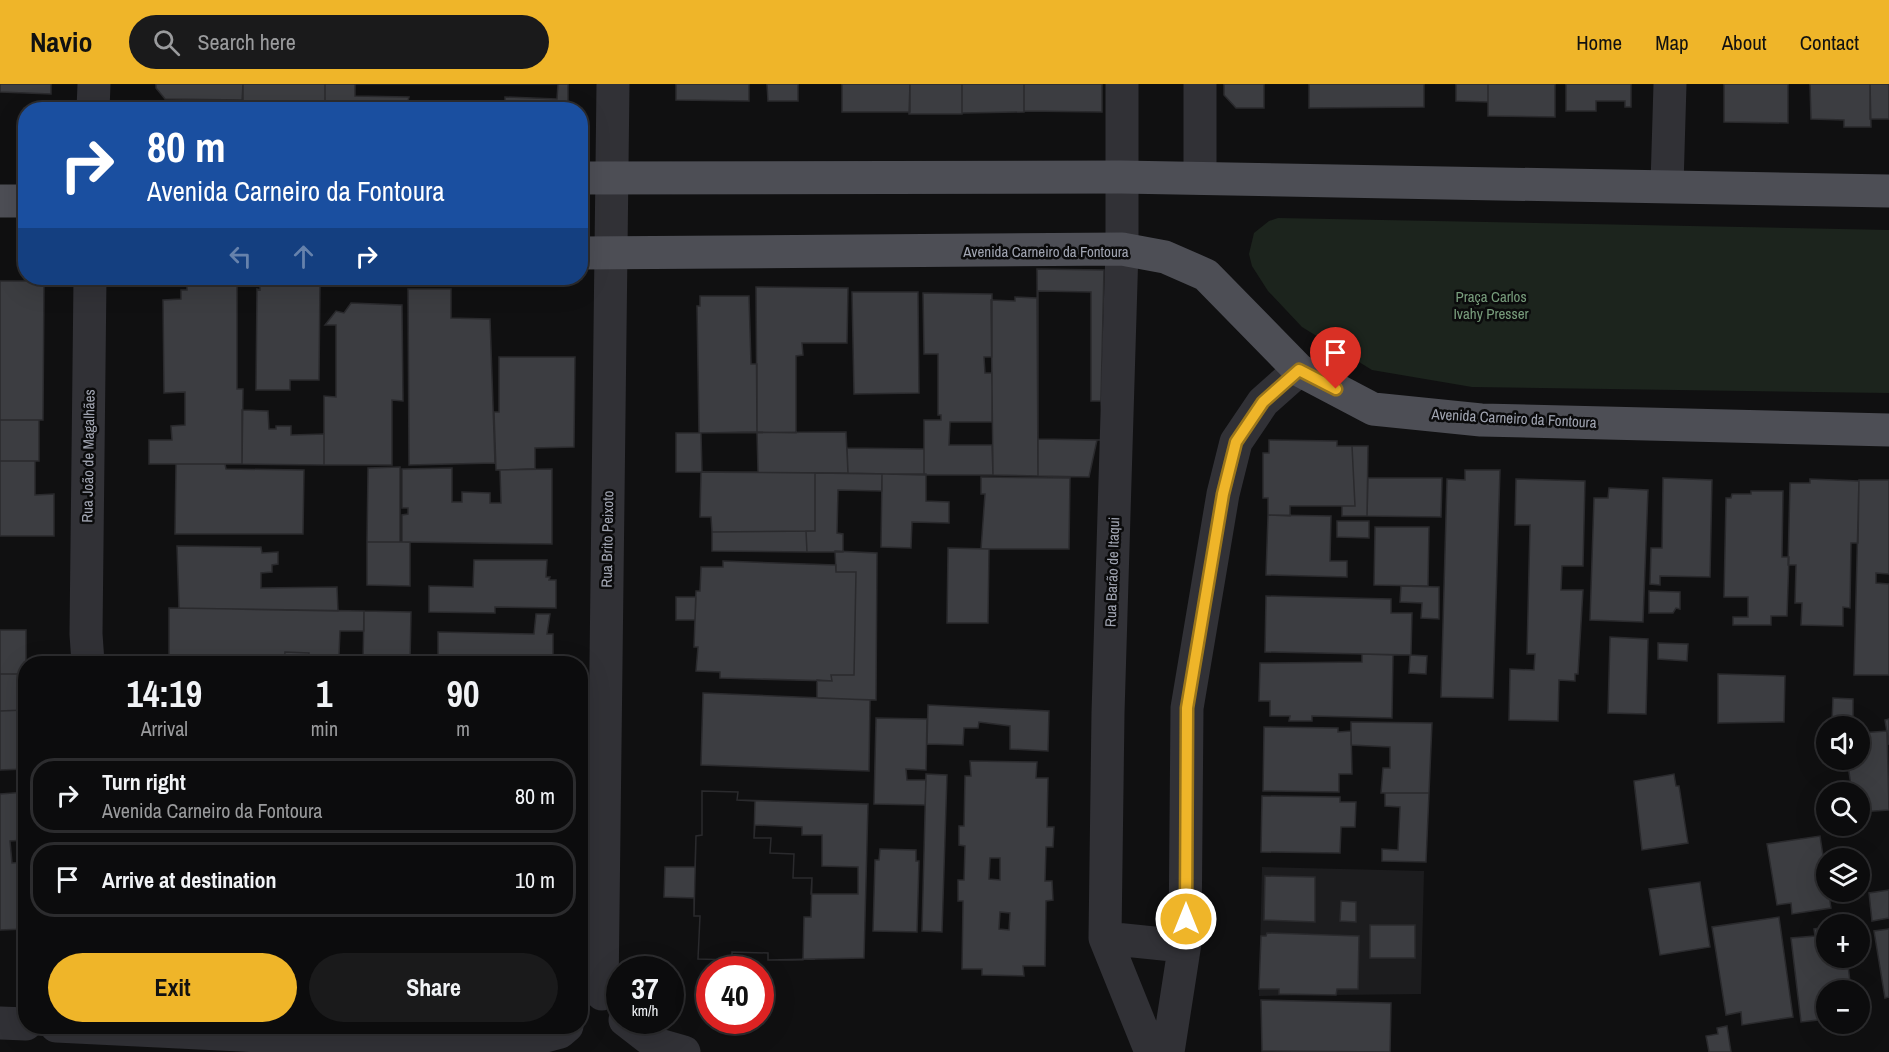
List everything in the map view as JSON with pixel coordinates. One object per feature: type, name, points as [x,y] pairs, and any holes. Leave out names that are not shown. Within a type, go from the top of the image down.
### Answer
[{"type":"main road","points":[[596,178],[1120,177],[1667,185],[1889,191]]},
{"type":"main road","points":[[0,201],[18,201]]},
{"type":"main road","name":"Avenida Carneiro da Fontoura","points":[[596,254],[1122,249],[1165,257],[1206,275],[1299,370],[1373,409],[1480,420],[1889,430]]},
{"type":"street","points":[[93,102],[94,84]]},
{"type":"street","name":"Rua Brito Peixoto","points":[[601,1007],[596,178],[613,84]]},
{"type":"street","name":"Rua Barão de Itaqui","points":[[1122,84],[1120,177],[1122,249],[1108,713],[1105,938],[1151,1052]]},
{"type":"street","points":[[1200,84],[1200,178]]},
{"type":"street","points":[[1667,185],[1670,84]]},
{"type":"street","name":"Rua João de Magalhães","points":[[87,648],[90,285]]},
{"type":"street","points":[[1168,1052],[1185,943],[1187,708],[1223,494],[1236,442],[1263,402],[1299,370]]},
{"type":"street","points":[[1105,938],[1173,945],[1185,943]]},
{"type":"street","points":[[0,1023],[18,1024]]},
{"type":"street","points":[[217,1034],[383,1047],[516,1044],[553,1034]]},
{"type":"street","points":[[643,1034],[656,1044],[684,1052]]},
{"type":"shaded area","points":[[1262,867],[1424,871],[1421,994],[1259,996]]},
{"type":"green space","name":"Praça Carlos Ivahy Presser","points":[[1278,218],[1889,230],[1889,393],[1472,387],[1372,370],[1302,327],[1268,291],[1252,266],[1249,254],[1254,233],[1269,221]]},
{"type":"building","points":[[0,84],[51,84],[51,94],[0,92]]},
{"type":"building","points":[[156,84],[243,84],[243,100],[165,99],[156,88]]},
{"type":"building","points":[[243,84],[325,84],[325,102],[242,102]]},
{"type":"building","points":[[325,84],[568,84],[568,102],[325,102]]},
{"type":"building","points":[[355,84],[558,84],[557,99],[505,97],[505,101],[408,101],[409,97],[355,96]]},
{"type":"building","points":[[676,84],[749,84],[749,101],[676,100]]},
{"type":"building","points":[[767,84],[798,84],[798,101],[768,101]]},
{"type":"building","points":[[842,84],[910,84],[910,112],[842,112]]},
{"type":"building","points":[[910,84],[962,84],[962,114],[909,114]]},
{"type":"building","points":[[962,84],[1024,84],[1024,112],[962,113]]},
{"type":"building","points":[[1024,84],[1102,84],[1102,112],[1024,111]]},
{"type":"building","points":[[1224,84],[1264,84],[1264,108],[1236,108],[1224,95]]},
{"type":"building","points":[[1309,84],[1424,84],[1424,107],[1309,108]]},
{"type":"building","points":[[1456,84],[1488,84],[1488,102],[1456,101]]},
{"type":"building","points":[[1488,84],[1555,84],[1555,117],[1488,116]]},
{"type":"building","points":[[1566,84],[1631,84],[1631,107],[1625,107],[1625,101],[1596,101],[1596,111],[1566,111]]},
{"type":"building","points":[[1724,84],[1788,84],[1788,123],[1724,122]]},
{"type":"building","points":[[1810,84],[1870,84],[1871,127],[1844,127],[1844,120],[1811,119]]},
{"type":"building","points":[[1870,84],[1889,84],[1889,119],[1870,119]]},
{"type":"building","points":[[1037,269],[1104,270],[1101,401],[1104,440],[1038,439]]},
{"type":"building","points":[[0,281],[18,281],[18,285],[44,285],[43,420],[0,420]]},
{"type":"building","points":[[187,285],[237,285],[237,389],[243,389],[242,464],[149,464],[149,440],[172,440],[171,426],[185,425],[185,392],[164,393],[163,300],[181,299],[181,290],[187,290]]},
{"type":"building","points":[[320,285],[319,380],[290,380],[290,390],[256,390],[257,289],[260,290],[260,286]]},
{"type":"building","points":[[756,287],[848,288],[847,343],[802,343],[803,355],[796,356],[796,433],[757,432]]},
{"type":"building","points":[[408,289],[451,289],[451,318],[490,319],[495,463],[409,465]]},
{"type":"building","points":[[1038,291],[1091,292],[1091,401],[1104,401],[1104,440],[1038,439]]},
{"type":"building","points":[[852,292],[918,292],[919,393],[854,394]]},
{"type":"building","points":[[923,293],[992,294],[992,357],[984,357],[985,373],[992,373],[992,422],[950,422],[949,445],[992,445],[993,475],[924,475],[924,420],[941,420],[941,415],[938,415],[938,354],[924,354]]},
{"type":"building","points":[[700,296],[749,296],[751,364],[757,364],[757,432],[699,433],[697,306],[700,306]]},
{"type":"building","points":[[1015,297],[1037,298],[1038,476],[993,475],[991,300],[1015,301]]},
{"type":"building","points":[[351,303],[402,305],[403,401],[392,400],[392,465],[324,465],[324,396],[336,397],[336,325],[325,325],[336,311],[344,313]]},
{"type":"building","points":[[499,357],[575,357],[574,447],[535,448],[535,469],[496,470],[494,412],[499,412]]},
{"type":"building","points":[[242,410],[268,411],[269,429],[276,429],[276,426],[291,426],[291,435],[324,434],[324,465],[242,464]]},
{"type":"building","points":[[0,420],[39,420],[39,461],[0,461]]},
{"type":"building","points":[[757,432],[758,472],[702,472],[701,433]]},
{"type":"building","points":[[846,432],[848,473],[676,472],[676,433]]},
{"type":"building","points":[[1038,439],[1097,440],[1089,477],[1038,476]]},
{"type":"building","points":[[1269,440],[1337,441],[1337,446],[1352,446],[1355,506],[1290,506],[1290,516],[1268,515],[1268,498],[1263,498],[1263,453],[1269,453]]},
{"type":"building","points":[[1352,446],[1368,446],[1367,516],[1342,516],[1342,506],[1355,506]]},
{"type":"building","points":[[847,448],[924,449],[924,475],[848,473]]},
{"type":"building","points":[[0,461],[35,461],[35,495],[54,494],[54,536],[0,536]]},
{"type":"building","points":[[176,464],[225,464],[226,469],[304,470],[303,534],[175,534]]},
{"type":"building","points":[[400,467],[400,542],[367,542],[368,468]]},
{"type":"building","points":[[452,468],[452,502],[462,502],[462,492],[490,493],[490,503],[501,503],[500,470],[552,469],[552,544],[402,542],[402,515],[408,514],[408,508],[402,508],[402,469]]},
{"type":"building","points":[[1465,470],[1500,470],[1493,698],[1441,697],[1447,479],[1465,480]]},
{"type":"building","points":[[701,472],[815,473],[815,531],[712,532],[711,517],[700,517]]},
{"type":"building","points":[[815,473],[882,474],[882,491],[838,490],[837,533],[843,534],[843,552],[807,552],[806,531],[815,531]]},
{"type":"building","points":[[882,474],[926,474],[926,501],[949,502],[949,523],[912,522],[911,548],[881,547]]},
{"type":"building","points":[[981,477],[1070,478],[1069,549],[981,549],[985,494],[981,494]]},
{"type":"building","points":[[1368,478],[1442,478],[1441,517],[1367,516]]},
{"type":"building","points":[[1663,478],[1712,480],[1710,577],[1660,576],[1660,585],[1650,584],[1651,548],[1662,548]]},
{"type":"building","points":[[1516,479],[1585,481],[1583,566],[1562,566],[1561,590],[1583,590],[1578,674],[1575,674],[1575,681],[1559,680],[1558,721],[1509,720],[1510,669],[1534,670],[1535,654],[1527,654],[1530,525],[1515,525]]},
{"type":"building","points":[[1810,479],[1859,481],[1858,543],[1851,543],[1850,608],[1843,607],[1843,626],[1801,625],[1802,603],[1795,603],[1796,565],[1788,565],[1790,483],[1810,483]]},
{"type":"building","points":[[1859,480],[1889,480],[1889,574],[1876,573],[1876,583],[1889,584],[1889,675],[1854,675]]},
{"type":"building","points":[[1609,488],[1648,490],[1643,622],[1590,620],[1594,498],[1608,498]]},
{"type":"building","points":[[1751,491],[1783,491],[1782,557],[1789,557],[1787,616],[1771,616],[1771,625],[1733,625],[1733,617],[1748,617],[1748,597],[1724,597],[1726,498],[1731,498],[1732,494],[1751,494]]},
{"type":"building","points":[[1268,515],[1331,516],[1330,561],[1347,561],[1347,577],[1266,575]]},
{"type":"building","points":[[1337,521],[1369,521],[1369,538],[1337,537]]},
{"type":"building","points":[[1375,527],[1429,527],[1428,586],[1374,585]]},
{"type":"building","points":[[806,531],[807,552],[712,551],[712,532]]},
{"type":"building","points":[[367,542],[410,542],[410,586],[367,585]]},
{"type":"building","points":[[177,546],[261,547],[262,553],[278,552],[278,564],[272,565],[272,572],[261,573],[261,588],[337,587],[338,611],[179,608]]},
{"type":"building","points":[[948,548],[989,549],[988,623],[947,623]]},
{"type":"building","points":[[835,551],[877,553],[876,700],[817,698],[817,680],[832,681],[831,675],[854,675],[856,572],[836,572]]},
{"type":"building","points":[[474,560],[547,560],[546,577],[550,577],[549,580],[556,580],[556,608],[495,607],[495,613],[429,612],[429,586],[473,587]]},
{"type":"building","points":[[723,561],[836,565],[836,572],[856,572],[854,675],[831,675],[832,681],[720,678],[720,672],[696,671],[698,647],[694,647],[696,591],[700,591],[701,567],[723,567]]},
{"type":"building","points":[[1401,586],[1439,587],[1439,619],[1421,618],[1422,603],[1400,602]]},
{"type":"building","points":[[1649,591],[1680,592],[1680,609],[1676,608],[1673,613],[1649,613]]},
{"type":"building","points":[[1266,596],[1391,599],[1391,613],[1412,613],[1411,655],[1265,652]]},
{"type":"building","points":[[676,597],[696,597],[695,620],[676,620]]},
{"type":"building","points":[[169,608],[364,611],[364,631],[340,631],[339,655],[363,656],[309,656],[309,653],[285,652],[285,656],[169,656]]},
{"type":"building","points":[[364,611],[411,612],[410,656],[363,656]]},
{"type":"building","points":[[536,614],[550,614],[547,634],[553,634],[553,656],[438,656],[438,632],[534,634]]},
{"type":"building","points":[[0,630],[26,630],[26,656],[18,656],[18,674],[0,674]]},
{"type":"building","points":[[1610,637],[1648,639],[1646,714],[1608,713]]},
{"type":"building","points":[[1658,643],[1688,644],[1687,661],[1658,659]]},
{"type":"building","points":[[285,652],[309,653],[309,656],[285,656]]},
{"type":"building","points":[[1362,654],[1393,655],[1392,718],[1312,716],[1312,721],[1289,721],[1290,716],[1270,716],[1270,701],[1259,701],[1260,663],[1362,662]]},
{"type":"building","points":[[226,655],[249,655],[249,656]]},
{"type":"building","points":[[1410,655],[1427,656],[1426,674],[1409,673]]},
{"type":"building","points":[[0,674],[18,674],[18,710],[0,711]]},
{"type":"building","points":[[1718,674],[1785,676],[1784,722],[1718,723]]},
{"type":"building","points":[[703,693],[870,700],[869,771],[701,765]]},
{"type":"building","points":[[1833,698],[1853,699],[1853,716],[1832,716]]},
{"type":"building","points":[[928,705],[1049,711],[1048,751],[1010,749],[1010,726],[979,722],[978,728],[964,728],[963,745],[927,744]]},
{"type":"building","points":[[18,710],[18,769],[0,770],[0,711]]},
{"type":"building","points":[[876,718],[927,719],[926,770],[906,769],[907,780],[926,780],[925,805],[874,804]]},
{"type":"building","points":[[1889,719],[1889,745],[1885,720]]},
{"type":"building","points":[[1351,722],[1432,723],[1429,793],[1381,793],[1383,768],[1390,768],[1390,747],[1351,745]]},
{"type":"building","points":[[1264,727],[1338,728],[1338,732],[1351,731],[1352,774],[1339,774],[1339,792],[1263,791]]},
{"type":"building","points":[[1887,731],[1889,810],[1870,811],[1870,782],[1850,782],[1849,770],[1870,770],[1870,732]]},
{"type":"building","points":[[970,761],[1037,762],[1036,778],[1048,778],[1047,827],[1054,827],[1053,847],[1046,847],[1045,881],[1052,881],[1053,900],[1046,901],[1045,966],[1023,966],[1024,976],[982,975],[982,969],[962,969],[963,901],[958,901],[958,880],[964,880],[965,846],[959,845],[959,826],[964,826],[965,776],[971,776]],"holes":[[[990,858],[1000,858],[1000,880],[989,879]],[[1000,912],[1010,913],[1009,930],[999,929]]]},
{"type":"building","points":[[926,774],[947,775],[942,932],[922,931]]},
{"type":"building","points":[[1674,774],[1676,786],[1679,786],[1688,843],[1642,850],[1634,781]]},
{"type":"building","points":[[702,791],[738,792],[737,800],[868,804],[864,958],[774,960],[774,956],[768,956],[768,953],[732,952],[732,956],[698,956],[700,916],[694,916],[694,898],[664,897],[665,867],[695,867],[696,836],[702,835]],"holes":[[[755,825],[802,827],[802,835],[822,835],[822,866],[858,867],[858,894],[811,894],[812,878],[793,878],[794,854],[770,853],[771,838],[754,838]]]},
{"type":"building","points":[[702,791],[738,792],[737,800],[755,801],[754,838],[771,838],[770,853],[794,854],[793,878],[812,878],[811,917],[804,917],[803,960],[774,960],[774,956],[768,956],[768,953],[732,952],[732,956],[698,956],[700,916],[694,916],[696,836],[702,835]]},
{"type":"building","points":[[18,793],[18,840],[10,841],[12,863],[18,863],[18,929],[0,930],[0,794]]},
{"type":"building","points":[[1385,793],[1429,793],[1426,862],[1382,861],[1382,849],[1398,850],[1400,807],[1385,806]]},
{"type":"building","points":[[1262,796],[1340,797],[1340,802],[1356,802],[1355,827],[1341,827],[1340,853],[1261,852]]},
{"type":"building","points":[[1820,836],[1822,848],[1816,848],[1816,902],[1830,902],[1831,908],[1792,914],[1791,903],[1777,905],[1767,844]]},
{"type":"building","points":[[880,849],[916,850],[916,861],[919,861],[917,932],[873,931],[875,860],[879,860]]},
{"type":"building","points":[[1265,876],[1315,877],[1315,922],[1264,920]]},
{"type":"building","points":[[1700,882],[1710,947],[1660,955],[1649,889]]},
{"type":"building","points":[[1889,890],[1889,918],[1872,921],[1870,893]]},
{"type":"building","points":[[1341,901],[1356,902],[1356,922],[1340,921]]},
{"type":"building","points":[[1779,917],[1793,1017],[1742,1025],[1741,1012],[1726,1015],[1712,927]]},
{"type":"building","points":[[1370,925],[1415,925],[1415,958],[1370,958]]},
{"type":"building","points":[[1814,929],[1816,929],[1816,968],[1848,968],[1850,980],[1816,980],[1816,1020],[1801,1022],[1791,938],[1815,936]]},
{"type":"building","points":[[1889,929],[1889,997],[1885,998],[1874,931]]},
{"type":"building","points":[[1267,933],[1359,936],[1358,989],[1337,989],[1336,995],[1279,994],[1279,989],[1259,989],[1261,936],[1266,936]]},
{"type":"building","points":[[1261,1000],[1391,1003],[1390,1052],[1262,1051]]},
{"type":"building","points":[[1727,1026],[1731,1052],[1709,1052],[1706,1036],[1718,1034],[1717,1028]]},
{"type":"route","points":[[1186,919],[1187,708],[1223,494],[1236,442],[1263,402],[1299,370],[1336,389]]}]
